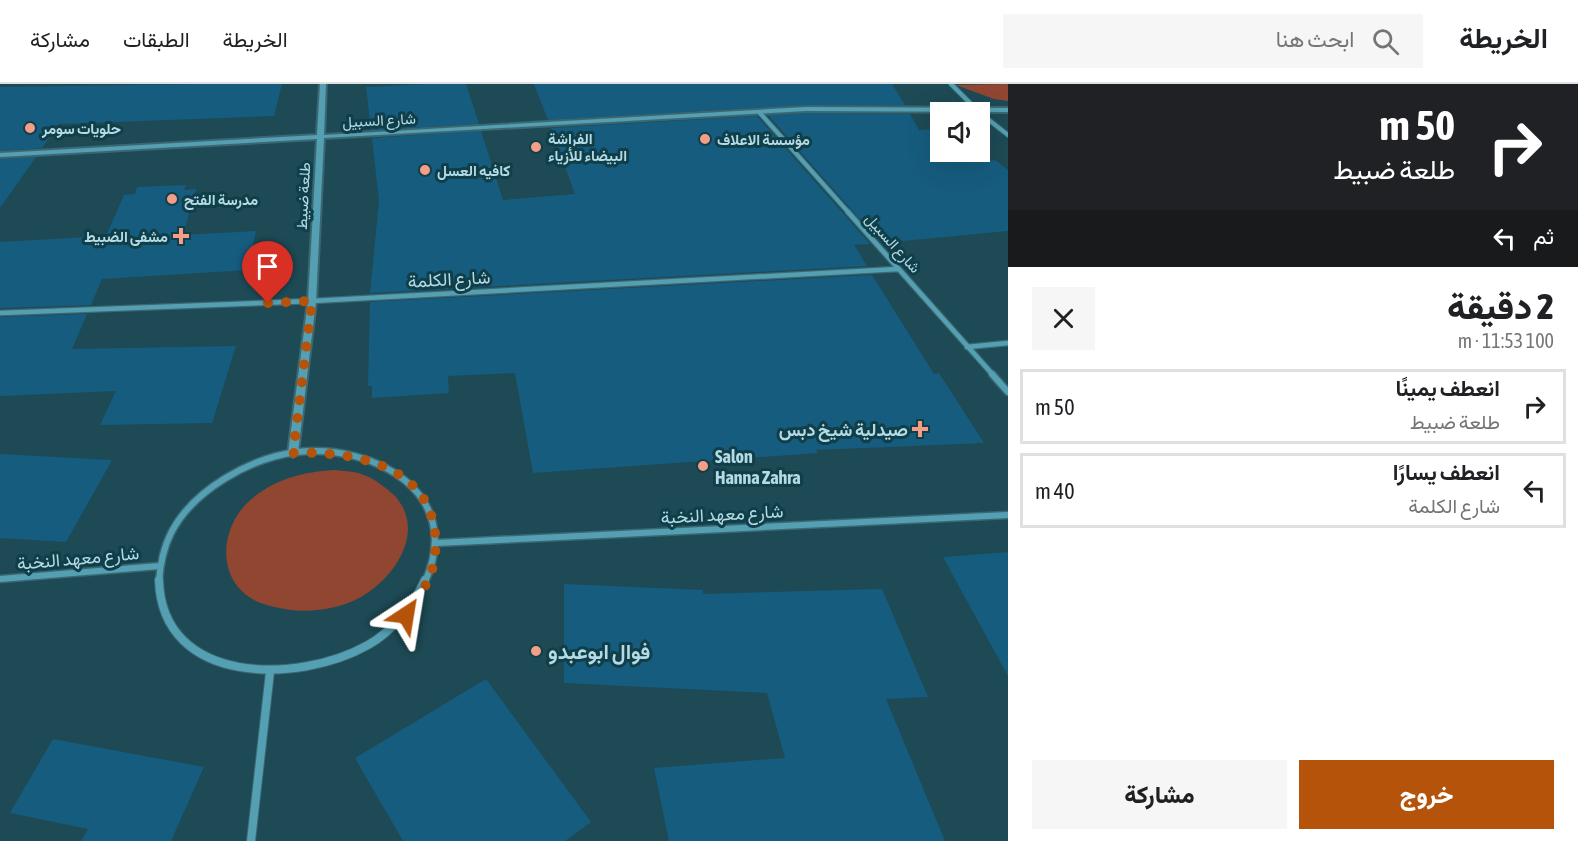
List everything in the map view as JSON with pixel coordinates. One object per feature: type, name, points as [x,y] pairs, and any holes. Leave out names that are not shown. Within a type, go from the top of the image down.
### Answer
[{"type":"street","name":"طلعة ضبيط","points":[[293,453],[312,301],[323,84]]},
{"type":"street","points":[[951,84],[968,102]]},
{"type":"street","name":"شارع السبيل","points":[[0,155],[806,109],[930,111]]},
{"type":"street","name":"شارع السبيل","points":[[990,111],[1008,110]]},
{"type":"street","name":"شارع السبيل","points":[[759,112],[1008,392]]},
{"type":"street","points":[[990,121],[1008,135]]},
{"type":"street","name":"شارع الكلمة","points":[[0,313],[312,301],[898,269]]},
{"type":"street","points":[[967,347],[1008,342]]},
{"type":"street","points":[[324,452],[358,456],[390,468],[414,487],[431,513],[436,543],[429,579],[406,615],[369,645],[321,665],[270,672],[229,666],[195,650],[171,626],[159,598],[159,566],[170,535],[190,507],[211,489],[251,466],[293,453],[324,452]]},
{"type":"street","name":"شارع معهد النخبة","points":[[436,543],[1008,515]]},
{"type":"street","name":"شارع معهد النخبة","points":[[0,579],[159,566]]},
{"type":"street","points":[[251,841],[270,672]]},
{"type":"shaded area","points":[[1008,84],[1008,101],[994,99],[956,85]]},
{"type":"shaded area","points":[[334,470],[355,472],[366,476],[395,496],[405,511],[408,527],[406,543],[399,559],[377,586],[363,596],[338,606],[297,611],[267,605],[250,598],[238,586],[230,573],[226,557],[227,541],[232,525],[241,510],[254,497],[272,485],[302,474]]},
{"type":"building","points":[[282,84],[274,116],[59,124],[42,148],[0,151],[0,87]]},
{"type":"building","points":[[466,84],[479,124],[371,130],[366,87]]},
{"type":"building","points":[[534,84],[892,84],[905,105],[806,105],[548,120]]},
{"type":"building","points":[[910,114],[919,130],[930,129],[930,162],[990,162],[995,160],[1008,170],[1008,231],[881,243],[768,115]]},
{"type":"building","points":[[757,116],[870,244],[854,245],[867,266],[370,293],[379,201],[372,138],[481,131],[503,200],[575,194],[551,128]]},
{"type":"building","points":[[36,157],[0,208],[0,159]]},
{"type":"building","name":"مشفى الضبيط","points":[[186,185],[184,190],[196,189],[183,235],[256,231],[248,270],[102,279],[91,305],[0,308],[0,242],[106,236],[124,195],[135,194],[137,187]]},
{"type":"building","points":[[872,275],[934,374],[939,373],[984,443],[816,450],[818,453],[533,473],[515,373],[448,376],[449,393],[372,398],[372,386],[368,386],[370,302]]},
{"type":"building","points":[[87,314],[72,349],[236,346],[212,423],[100,425],[116,391],[0,396],[0,317]]},
{"type":"building","points":[[0,454],[112,460],[66,542],[0,538]]},
{"type":"building","points":[[1008,552],[1008,676],[943,557]]},
{"type":"building","points":[[564,584],[703,590],[703,594],[882,589],[928,697],[886,699],[945,841],[669,841],[654,768],[785,758],[767,693],[564,683]]},
{"type":"building","points":[[486,679],[591,822],[565,841],[403,841],[355,758]]},
{"type":"building","points":[[53,739],[204,767],[171,841],[81,841],[88,829],[10,813]]},
{"type":"place","name":"حلويات سومر","points":[[30,128]]},
{"type":"place","name":"مؤسسة الاعلاف","points":[[705,139]]},
{"type":"place","name":"الفراشة البيضاء للأزياء","points":[[536,147]]},
{"type":"place","name":"كافيه العسل","points":[[425,170]]},
{"type":"place","name":"مدرسة الفتح","points":[[172,199]]},
{"type":"place","name":"مشفى الضبيط","points":[[181,236]]},
{"type":"place","name":"صيدلية شيخ دبس","points":[[920,429]]},
{"type":"place","name":"Salon Hanna Zahra","points":[[703,466]]},
{"type":"place","name":"فوال ابوعبدو","points":[[536,651]]},
{"type":"route","points":[[268,303],[312,301],[293,453],[324,452],[358,456],[390,468],[414,487],[431,513],[436,543],[429,579],[406,615]]}]
